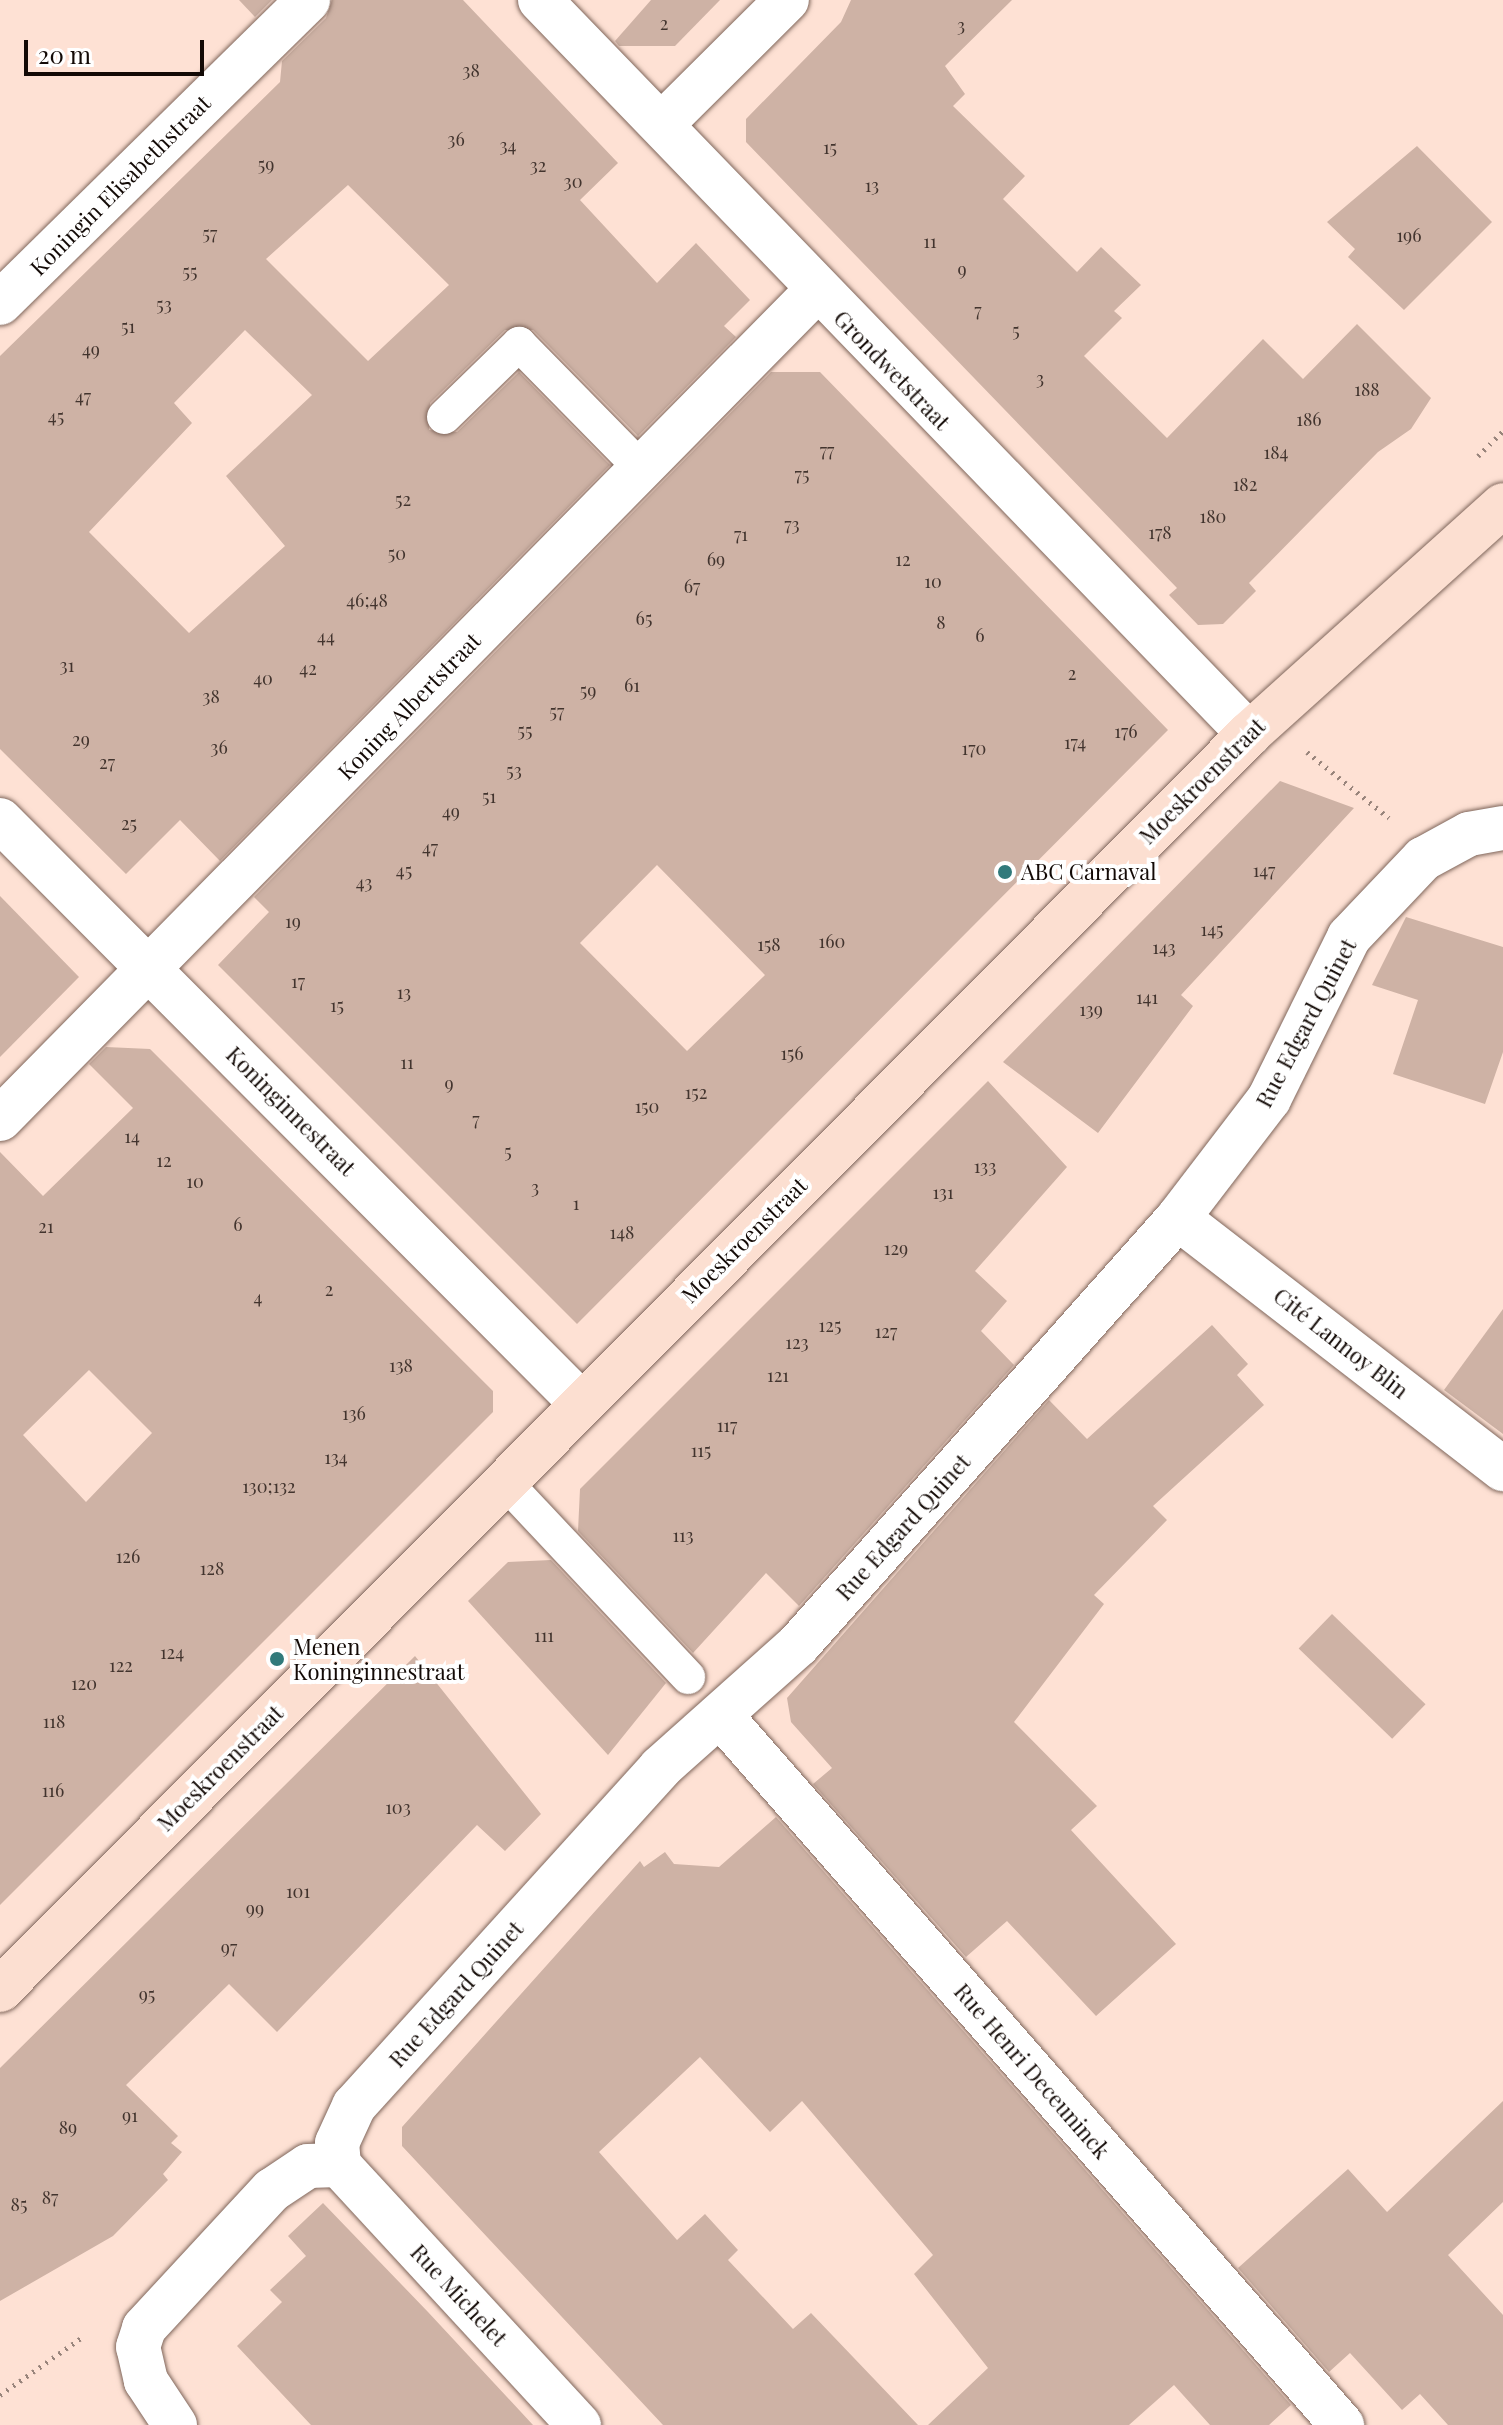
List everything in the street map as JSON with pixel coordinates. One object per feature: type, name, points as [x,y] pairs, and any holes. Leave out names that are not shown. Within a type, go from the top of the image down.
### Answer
[{"type":"street","name":"Koningin Elisabethstraat","points":[[0,303],[308,0]]},
{"type":"street","name":"Grondwetstraat","points":[[540,0],[662,124],[816,291],[1249,734]]},
{"type":"street","points":[[662,124],[787,0]]},
{"type":"street","name":"Koning Albertstraat","points":[[0,1119],[816,291]]},
{"type":"street","name":"Moeskroenstraat","points":[[4,1977],[1249,734],[1503,505]]},
{"type":"street","name":"Koninginnestraat","points":[[0,820],[581,1403]]},
{"type":"street","name":"Rue Edgard Quinet","points":[[339,2165],[337,2143],[354,2106],[660,1768],[798,1645],[1178,1218],[1269,1099],[1349,937],[1431,853],[1469,834],[1503,828]]},
{"type":"street","name":"Cité Lannoy Blin","points":[[1178,1218],[1503,1469]]},
{"type":"street","name":"Rue Henri Deceuninck","points":[[721,1716],[1342,2425]]},
{"type":"street","points":[[175,2425],[143,2373],[144,2328],[272,2190],[308,2166],[339,2165]]},
{"type":"street","name":"Rue Michelet","points":[[339,2165],[579,2425]]},
{"type":"lane","points":[[444,417],[519,344],[642,469]]},
{"type":"lane","points":[[504,1481],[688,1677]]},
{"type":"path","points":[[1249,734],[1313,753],[1431,853]]},
{"type":"path","points":[[0,2395],[88,2333]]},
{"type":"building","points":[[239,0],[272,0],[255,17]]},
{"type":"building","points":[[332,0],[463,0],[618,163],[580,200],[657,283],[696,243],[750,300],[724,326],[736,337],[638,436],[533,330],[505,330],[430,403],[429,430],[457,432],[519,372],[610,465],[220,861],[180,820],[126,874],[0,749],[0,356],[280,82],[282,61],[326,18]],"holes":[[[348,185],[449,285],[368,361],[266,259]],[[245,330],[312,395],[226,476],[285,546],[189,633],[89,532],[192,423],[174,403]]]},
{"type":"building","points":[[651,0],[720,0],[675,46],[619,46],[615,41]]},
{"type":"building","points":[[851,0],[1012,0],[945,66],[965,94],[953,106],[1025,176],[1003,199],[1077,272],[1101,247],[1141,285],[1114,311],[1122,318],[1084,356],[1167,438],[1263,339],[1303,379],[1357,324],[1431,398],[1411,429],[1378,452],[1249,583],[1256,591],[1223,624],[1198,625],[1169,595],[1177,588],[746,142],[746,119],[841,22]]},
{"type":"building","points":[[1417,146],[1492,222],[1404,310],[1348,257],[1355,249],[1327,222]]},
{"type":"building","points":[[771,372],[820,372],[1168,730],[577,1324],[218,965],[269,912],[254,897]],"holes":[[[657,865],[765,975],[687,1051],[580,943]]]},
{"type":"building","points":[[1280,781],[1354,808],[1181,995],[1193,1006],[1098,1133],[1003,1062]]},
{"type":"building","points":[[0,896],[79,977],[0,1057]]},
{"type":"building","points":[[1406,917],[1503,947],[1503,1052],[1485,1104],[1393,1074],[1418,1000],[1372,985]]},
{"type":"building","points":[[106,1047],[150,1049],[493,1391],[493,1412],[0,1905],[0,1152],[43,1196],[133,1108],[89,1064]],"holes":[[[89,1370],[152,1433],[86,1502],[23,1435]]]},
{"type":"building","points":[[988,1081],[1067,1167],[975,1271],[1007,1301],[981,1331],[1014,1365],[799,1606],[766,1573],[693,1653],[578,1531],[580,1489]]},
{"type":"building","points":[[1503,1309],[1503,1434],[1444,1390]]},
{"type":"building","points":[[1212,1325],[1248,1364],[1237,1375],[1264,1405],[1153,1506],[1167,1520],[1094,1595],[1104,1604],[1014,1722],[1097,1806],[1071,1830],[1176,1944],[1096,2016],[1007,1921],[966,1957],[813,1784],[832,1768],[791,1722],[787,1698],[1049,1400],[1087,1439]]},
{"type":"building","points":[[551,1560],[666,1683],[608,1755],[468,1601],[508,1562]]},
{"type":"building","points":[[1332,1614],[1426,1704],[1392,1739],[1299,1649]]},
{"type":"building","points":[[415,1656],[541,1814],[505,1851],[477,1825],[277,2032],[229,1984],[126,2085],[178,2136],[171,2143],[182,2152],[163,2174],[168,2180],[113,2236],[0,2301],[0,2068]]},
{"type":"building","points":[[776,1817],[1291,2405],[1269,2425],[1210,2425],[1174,2385],[1129,2425],[928,2425],[988,2368],[914,2274],[933,2255],[802,2101],[770,2132],[700,2057],[599,2152],[677,2240],[705,2214],[738,2250],[728,2260],[793,2329],[811,2313],[918,2425],[663,2425],[402,2146],[402,2127],[640,1861],[644,1867],[665,1852],[674,1864],[719,1867]]},
{"type":"building","points":[[1503,2101],[1503,2202],[1448,2255],[1503,2315],[1503,2425],[1448,2425],[1420,2394],[1402,2410],[1350,2353],[1329,2372],[1238,2268],[1348,2169],[1387,2212]]},
{"type":"building","points":[[323,2203],[533,2425],[311,2425],[237,2346],[282,2302],[270,2290],[306,2256],[288,2236]]},
{"type":"place","name":"ABC Carnaval","points":[[1005,872]]},
{"type":"place","name":"Menen Koninginnestraat","points":[[277,1659]]}]
